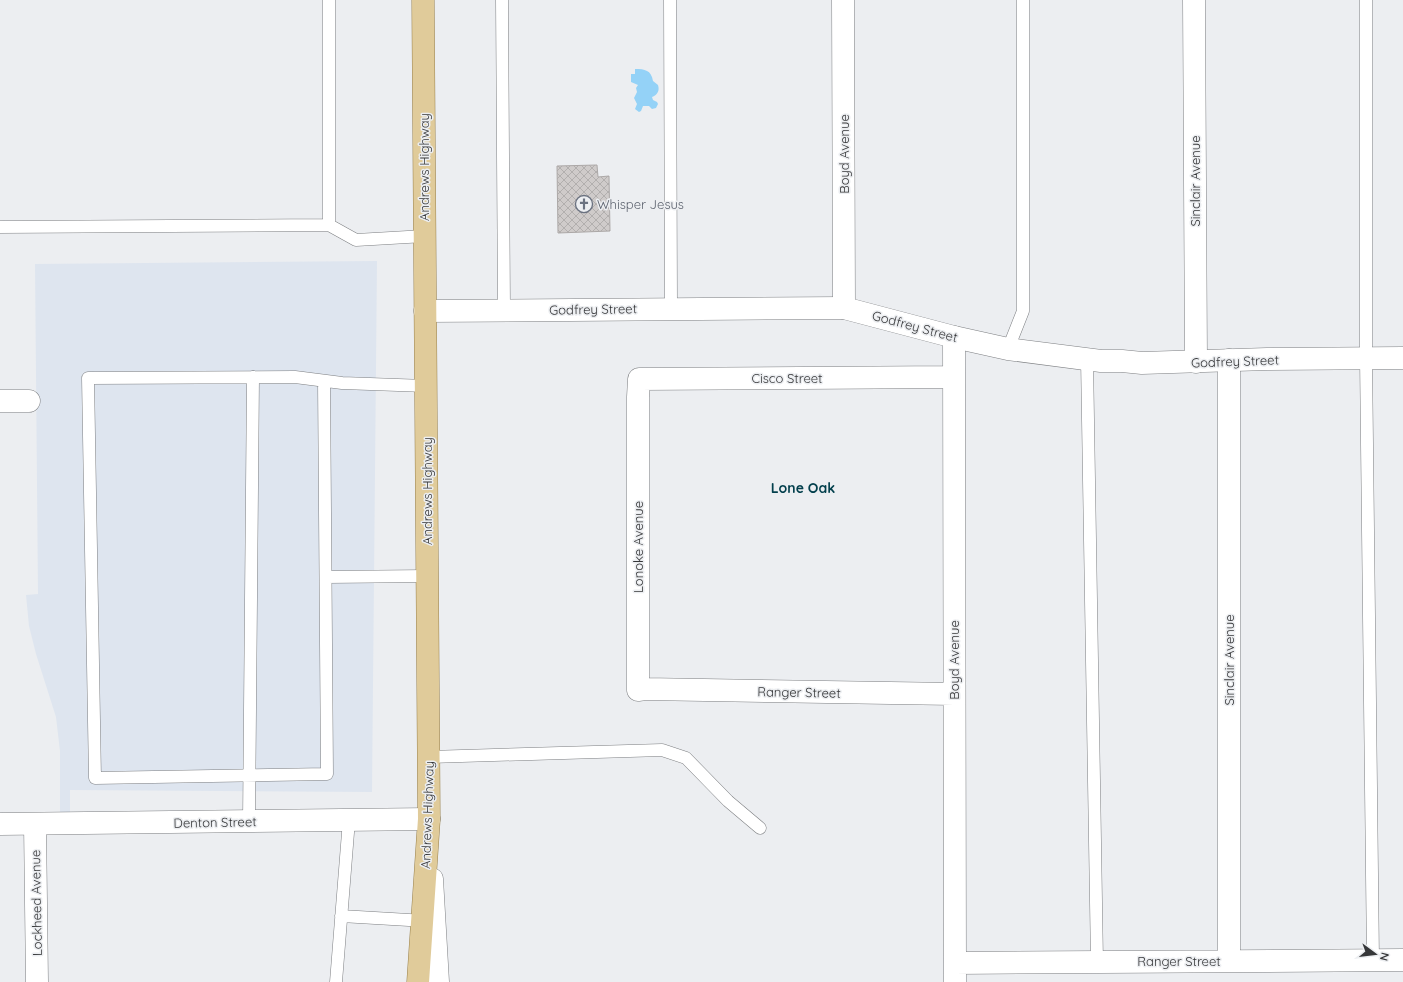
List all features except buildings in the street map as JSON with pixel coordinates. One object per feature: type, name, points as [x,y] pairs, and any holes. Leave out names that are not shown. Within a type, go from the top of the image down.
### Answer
[{"type":"main road","name":"Andrews Highway","points":[[418,982],[428,922],[429,819],[423,0]]},
{"type":"street","name":"Boyd Avenue","points":[[843,0],[844,308]]},
{"type":"street","name":"Sinclair Avenue","points":[[1194,0],[1196,362]]},
{"type":"street","name":"Godfrey Street","points":[[425,311],[671,308],[844,308],[954,337],[1008,349],[1087,359],[1142,363],[1229,360],[1403,358]]},
{"type":"street","name":"Boyd Avenue","points":[[954,337],[955,973]]},
{"type":"street","name":"Sinclair Avenue","points":[[1229,360],[1229,961]]},
{"type":"street","name":"Cisco Street","points":[[638,397],[639,379],[954,377]]},
{"type":"street","name":"Lonoke Avenue","points":[[638,397],[638,690],[645,689]]},
{"type":"street","points":[[0,401],[29,401]]},
{"type":"street","name":"Ranger Street","points":[[645,689],[954,694]]},
{"type":"street","name":"Denton Street","points":[[0,824],[429,819]]},
{"type":"street","name":"Lockheed Avenue","points":[[35,824],[37,982]]},
{"type":"street","points":[[428,922],[438,982]]},
{"type":"street","name":"Ranger Street","points":[[955,973],[1097,962],[1403,960]]},
{"type":"lane","points":[[329,0],[330,225]]},
{"type":"lane","points":[[502,0],[504,310]]},
{"type":"lane","points":[[670,0],[671,308]]},
{"type":"lane","points":[[1008,349],[1023,311],[1023,0]]},
{"type":"lane","points":[[1366,0],[1366,358],[1373,960]]},
{"type":"lane","points":[[0,227],[330,225],[356,240],[425,236]]},
{"type":"lane","points":[[1087,359],[1097,962]]},
{"type":"lane","points":[[249,821],[253,377]]},
{"type":"lane","points":[[324,381],[327,774],[95,778],[88,378],[295,377],[342,383],[426,386]]},
{"type":"lane","points":[[326,577],[427,576]]},
{"type":"lane","points":[[429,757],[662,750],[686,758],[728,801],[760,828]]},
{"type":"lane","points":[[336,982],[350,820]]},
{"type":"lane","points":[[342,916],[428,922]]},
{"type":"shaded area","points":[[377,261],[372,792],[70,790],[70,823],[60,823],[60,751],[56,717],[36,654],[29,626],[26,595],[38,594],[35,264]]},
{"type":"water","points":[[635,69],[642,69],[649,72],[653,81],[658,85],[658,92],[652,97],[658,104],[656,108],[652,109],[649,106],[643,106],[639,112],[635,109],[637,104],[634,98],[638,85],[631,82],[631,74],[635,74]]},
{"type":"place","name":"Whisper Jesus","points":[[584,204]]},
{"type":"district","name":"Lone Oak","points":[[803,488]]}]
